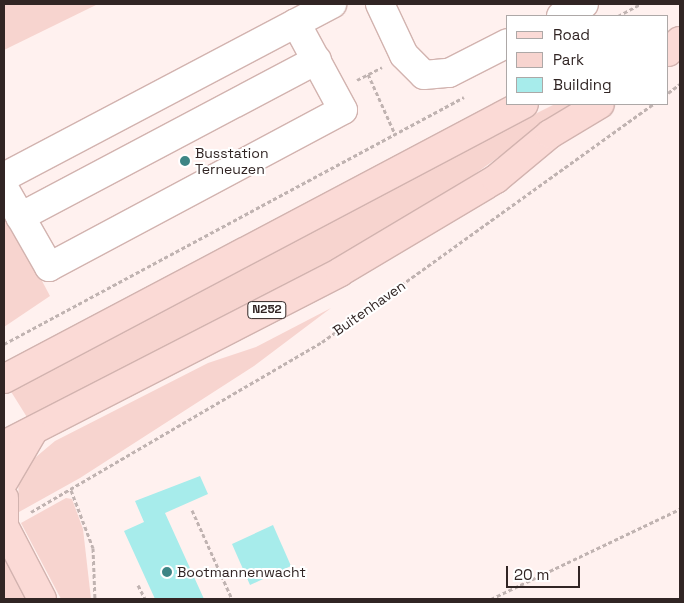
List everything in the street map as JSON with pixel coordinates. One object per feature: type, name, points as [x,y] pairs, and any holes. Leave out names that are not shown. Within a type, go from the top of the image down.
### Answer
[{"type":"main road","points":[[669,28],[680,22]]},
{"type":"main road","points":[[669,51],[680,41]]},
{"type":"main road","points":[[4,379],[522,105]]},
{"type":"main road","name":"N252","points":[[4,445],[33,432],[340,272],[496,179],[550,134],[598,105]]},
{"type":"main road","points":[[4,481],[33,432]]},
{"type":"main road","points":[[4,498],[4,526],[42,599]]},
{"type":"street","points":[[4,177],[332,4]]},
{"type":"street","points":[[380,4],[404,55],[424,76],[449,73],[507,44]]},
{"type":"street","points":[[563,15],[584,4]]},
{"type":"street","points":[[4,188],[49,267],[343,110],[296,23]]},
{"type":"street","points":[[20,217],[317,60]]},
{"type":"path","points":[[620,15],[642,4]]},
{"type":"path","points":[[368,74],[395,134]]},
{"type":"path","points":[[669,92],[680,84]]},
{"type":"path","points":[[4,344],[473,92]]},
{"type":"path","name":"Buitenhaven","points":[[4,526],[71,490],[322,342],[652,105]]},
{"type":"path","points":[[71,490],[93,548],[95,599]]},
{"type":"path","points":[[491,599],[680,509]]},
{"type":"path","points":[[192,510],[232,599]]},
{"type":"path","points":[[138,585],[145,599]]},
{"type":"green space","points":[[4,4],[98,4],[4,50]]},
{"type":"green space","points":[[553,105],[571,105],[436,202],[293,285],[30,422],[10,390],[375,194]]},
{"type":"green space","points":[[4,209],[50,296],[4,327]]},
{"type":"green space","points":[[331,308],[254,366],[80,478],[19,512],[18,472],[55,441],[208,363],[256,347]]},
{"type":"green space","points":[[66,498],[72,499],[83,529],[91,599],[61,599],[21,523]]},
{"type":"green space","points":[[4,556],[27,599],[4,599]]},
{"type":"building","name":"Bootmannenwacht","points":[[200,476],[208,494],[165,513],[204,599],[155,599],[124,531],[144,522],[135,501]]},
{"type":"building","points":[[273,525],[291,566],[250,585],[232,544]]},
{"type":"place","name":"Busstation Terneuzen","points":[[185,161]]},
{"type":"place","name":"Bootmannenwacht","points":[[167,572]]}]
